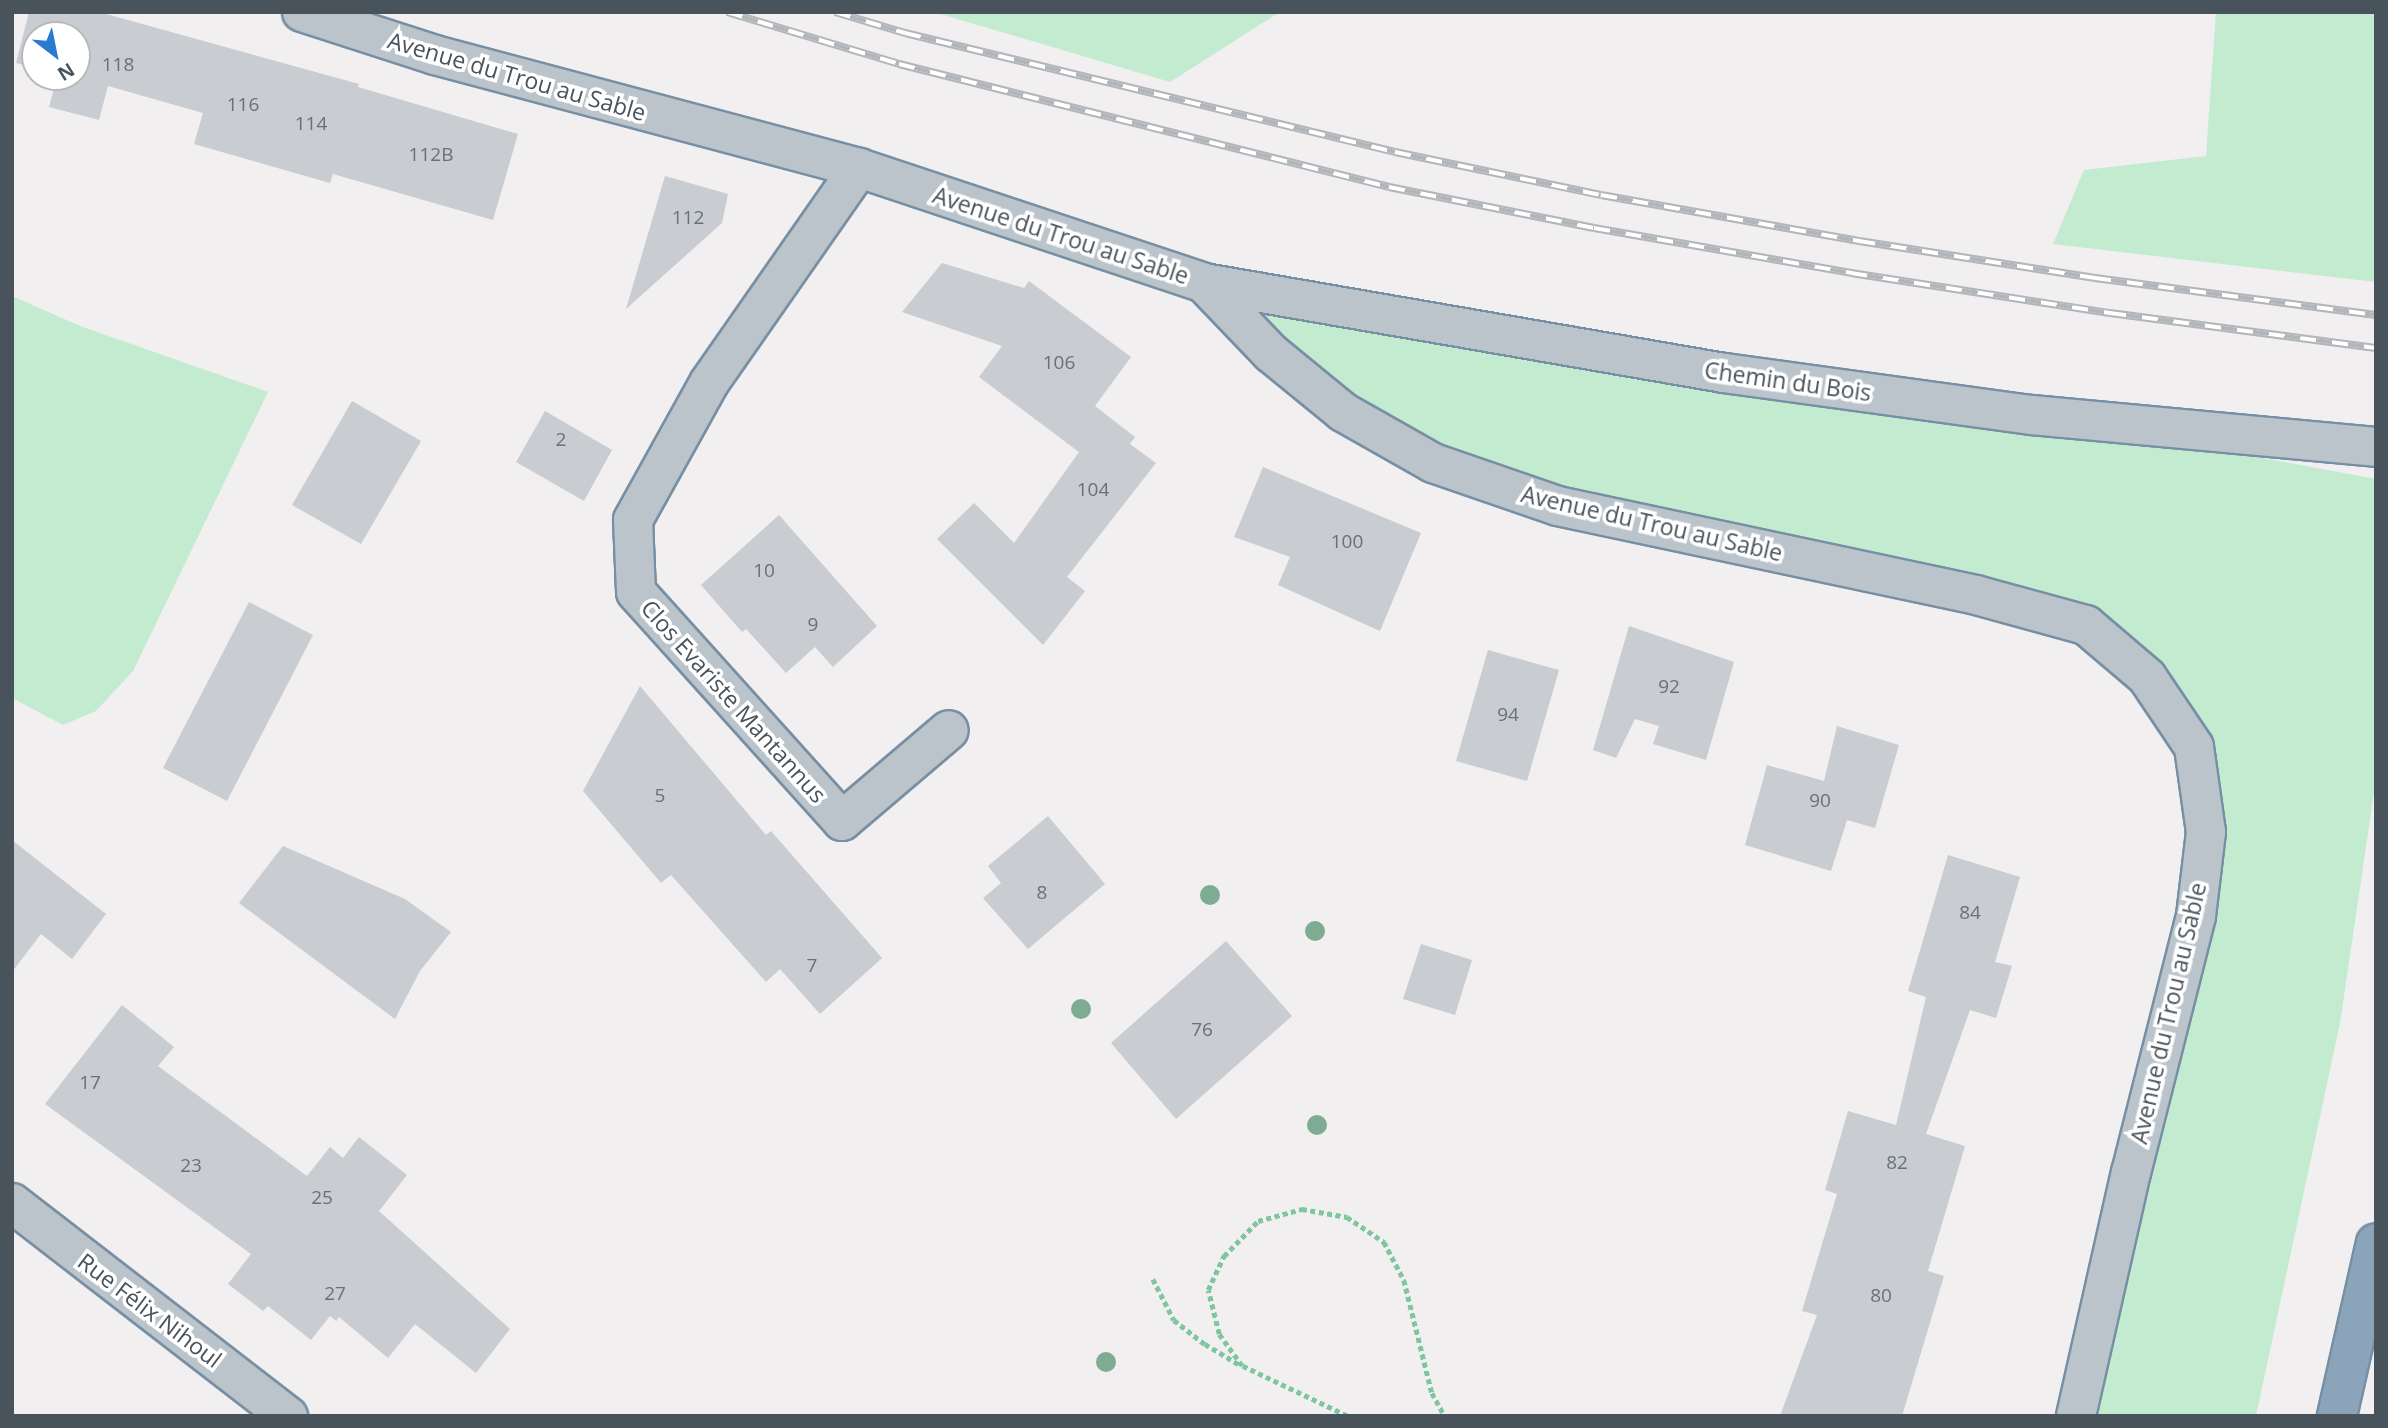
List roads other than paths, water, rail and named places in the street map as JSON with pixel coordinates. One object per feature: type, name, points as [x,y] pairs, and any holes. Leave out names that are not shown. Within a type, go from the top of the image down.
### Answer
[{"type":"highway","points":[[2337,1416],[2376,1243]]},
{"type":"street","name":"Avenue du Trou au Sable","points":[[302,12],[448,58],[859,168],[1204,284],[1272,353],[1343,412],[1433,463],[1558,506],[1976,595],[2087,625],[2147,677],[2194,747],[2206,832],[2196,916],[2131,1172],[2076,1416]]},
{"type":"street","name":"Clos Evariste Mantannus","points":[[859,168],[709,383],[633,520],[636,592],[842,821],[949,730]]},
{"type":"street","name":"Chemin du Bois","points":[[1204,284],[1724,373],[2032,415],[2376,447]]},
{"type":"street","name":"Rue Félix Nihoul","points":[[12,1203],[288,1416]]},
{"type":"railway","points":[[727,12],[899,64],[1389,187],[1594,228],[1851,273],[2110,313],[2376,348]]},
{"type":"railway","points":[[835,12],[905,33],[1395,152],[1601,195],[1859,241],[2095,278],[2376,315]]}]
